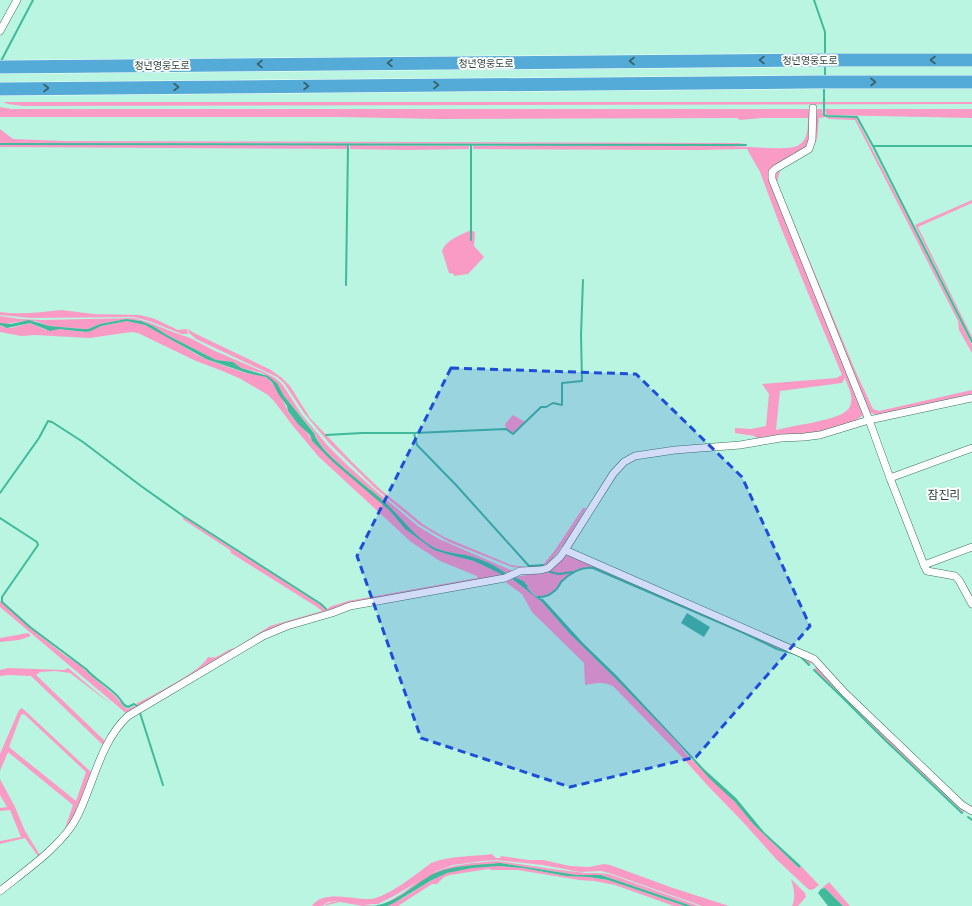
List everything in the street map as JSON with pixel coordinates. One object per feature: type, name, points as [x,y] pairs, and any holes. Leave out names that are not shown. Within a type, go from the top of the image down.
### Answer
[{"type":"highway","name":"청년영웅도로","points":[[0,67],[972,60]]},
{"type":"highway","points":[[3,89],[972,82]]},
{"type":"street","points":[[0,31],[17,0]]},
{"type":"street","points":[[813,108],[812,140],[809,148],[775,169],[772,172],[772,179],[869,420],[924,565],[927,571],[955,576],[959,580],[972,604]]},
{"type":"street","points":[[0,891],[64,836],[77,818],[100,760],[112,736],[128,716],[263,636],[287,626],[332,613],[350,606],[505,578],[520,571],[541,570],[548,568],[565,550],[613,474],[624,462],[635,456],[675,450],[740,445],[781,438],[804,437],[869,420],[972,398]]},
{"type":"street","points":[[890,478],[972,448]]},
{"type":"street","points":[[924,565],[972,547]]},
{"type":"street","points":[[565,550],[814,660],[867,714],[962,805],[972,811]]},
{"type":"highlighted area","points":[[451,368],[636,374],[742,477],[810,626],[696,757],[570,787],[421,738],[357,556]]},
{"type":"shaded area","points":[[3,102],[972,102],[972,104],[23,106]]},
{"type":"shaded area","points":[[0,107],[11,109],[812,109],[810,133],[806,147],[770,171],[806,272],[863,415],[842,426],[799,436],[760,440],[754,436],[735,433],[735,428],[751,429],[766,426],[769,394],[762,384],[836,378],[842,375],[779,223],[760,172],[747,149],[473,149],[473,146],[537,145],[737,146],[784,148],[801,144],[805,138],[808,118],[761,118],[740,120],[737,118],[441,119],[338,117],[0,117]],"holes":[[[845,378],[851,393],[851,404],[844,413],[835,417],[776,430],[780,391],[842,383]]]},
{"type":"shaded area","points":[[814,109],[822,109],[823,115],[826,117],[819,118],[817,139],[812,149],[780,170],[777,182],[855,370],[873,409],[879,411],[972,390],[972,394],[878,415],[868,412],[775,178],[777,171],[809,149]]},
{"type":"shaded area","points":[[825,109],[972,109],[972,118],[828,115],[826,114]]},
{"type":"shaded area","points":[[826,117],[856,118],[972,345],[972,353],[959,330],[958,321],[855,120],[829,119]]},
{"type":"shaded area","points":[[0,129],[13,139],[64,141],[746,144],[0,143]]},
{"type":"shaded area","points":[[0,145],[347,145],[347,149],[0,147]]},
{"type":"shaded area","points":[[350,145],[469,146],[469,149],[350,149]]},
{"type":"shaded area","points":[[972,200],[972,203],[918,227],[972,337],[972,340],[915,225]]},
{"type":"shaded area","points":[[469,231],[473,231],[475,233],[474,246],[484,257],[468,274],[454,276],[454,274],[449,273],[442,251],[449,241]]},
{"type":"shaded area","points":[[62,310],[93,314],[140,315],[155,319],[178,330],[187,329],[188,334],[182,334],[149,321],[133,317],[30,318],[0,315],[0,312],[23,313]]},
{"type":"shaded area","points":[[0,316],[42,320],[133,318],[190,338],[215,351],[264,372],[282,384],[302,415],[328,446],[347,465],[419,527],[439,539],[513,571],[507,574],[482,560],[435,548],[421,539],[386,503],[325,450],[314,432],[284,396],[277,383],[262,373],[241,368],[233,362],[216,360],[141,321],[126,319],[83,329],[49,326],[35,321],[5,324],[0,323]]},
{"type":"shaded area","points":[[126,319],[141,321],[153,326],[167,335],[216,360],[233,362],[241,368],[268,376],[277,383],[284,396],[334,460],[386,503],[421,539],[435,548],[482,560],[507,574],[503,575],[474,561],[434,550],[405,529],[390,511],[333,462],[312,441],[310,435],[298,424],[288,411],[287,406],[272,382],[266,377],[247,373],[206,359],[145,325],[127,321],[101,326],[86,332],[59,329],[50,331],[30,323],[7,328],[0,325],[0,323],[11,324],[29,320],[49,326],[88,329],[100,324]]},
{"type":"shaded area","points":[[127,321],[147,326],[206,359],[246,373],[260,375],[267,378],[277,389],[289,413],[308,433],[312,441],[390,511],[405,529],[434,550],[474,561],[503,575],[331,610],[286,624],[127,714],[0,607],[0,600],[63,654],[80,665],[128,709],[137,706],[136,704],[187,676],[204,663],[208,657],[212,658],[219,656],[228,650],[235,648],[270,626],[322,611],[231,553],[230,550],[184,520],[182,516],[321,605],[325,610],[348,601],[477,578],[477,576],[440,561],[411,542],[318,456],[268,395],[241,379],[196,361],[138,333],[131,332],[90,338],[35,335],[21,336],[0,332],[0,325],[11,328],[30,323],[46,330],[59,329],[86,332],[101,326]]},
{"type":"shaded area","points":[[188,329],[271,370],[282,378],[290,386],[310,418],[353,463],[380,489],[424,525],[444,537],[511,565],[527,567],[543,566],[521,568],[512,567],[449,542],[420,525],[376,489],[330,444],[304,413],[284,383],[277,377],[196,339],[189,333]]},
{"type":"shaded area","points":[[513,415],[525,422],[513,433],[506,429],[505,424]]},
{"type":"shaded area","points":[[583,508],[586,508],[573,531],[552,559],[546,565],[543,565],[555,550]]},
{"type":"shaded area","points":[[567,553],[785,648],[810,660],[811,663],[810,665],[795,653],[777,648],[593,567],[579,569],[571,573],[563,579],[553,591],[547,595],[537,597],[527,587],[528,585],[525,584],[525,582],[515,577],[549,571]]},
{"type":"shaded area","points":[[515,577],[525,582],[532,593],[543,599],[583,643],[616,675],[704,769],[736,798],[764,832],[801,866],[799,868],[753,824],[735,802],[709,778],[675,740],[570,634],[542,602],[511,578]]},
{"type":"shaded area","points":[[511,578],[542,602],[570,634],[675,740],[687,755],[735,802],[753,824],[799,868],[801,866],[819,885],[810,890],[776,859],[682,757],[614,687],[604,683],[585,685],[584,663],[532,612],[522,594],[504,581]]},
{"type":"shaded area","points":[[687,613],[710,627],[704,637],[681,623]]},
{"type":"shaded area","points":[[28,633],[31,636],[19,640],[0,642],[0,638]]},
{"type":"shaded area","points":[[8,668],[64,670],[68,668],[112,705],[70,673],[55,671],[40,672],[36,675],[106,742],[104,746],[31,676],[0,676],[0,670]]},
{"type":"shaded area","points":[[818,668],[964,809],[964,813],[884,738],[814,669]]},
{"type":"shaded area","points":[[22,708],[92,773],[74,816],[63,834],[73,805],[8,752],[0,771],[0,754],[19,710]],"holes":[[[24,714],[86,772],[76,801],[9,747],[21,715]]]},
{"type":"shaded area","points":[[0,779],[15,807],[25,831],[40,855],[38,856],[25,838],[0,844],[0,841],[21,837],[10,810],[0,811],[0,808],[7,807],[0,795]]},
{"type":"shaded area","points":[[492,854],[496,858],[500,858],[501,856],[528,860],[543,860],[570,866],[589,867],[604,864],[610,865],[673,888],[729,906],[702,906],[601,871],[580,872],[543,865],[496,860],[453,865],[436,871],[378,904],[337,901],[328,902],[322,906],[312,906],[323,898],[339,896],[371,899],[378,897],[402,884],[431,863],[454,857]]},
{"type":"shaded area","points":[[496,861],[581,873],[609,874],[699,906],[692,906],[601,875],[577,875],[500,863],[458,867],[439,872],[393,900],[384,903],[430,874],[463,864]]},
{"type":"shaded area","points":[[500,863],[577,875],[601,875],[692,906],[685,906],[608,880],[566,876],[523,868],[499,866],[472,868],[447,873],[430,881],[394,903],[387,906],[372,906],[388,902],[403,894],[431,875],[447,869]]},
{"type":"shaded area","points":[[499,866],[523,868],[566,876],[608,880],[685,906],[674,906],[615,885],[594,881],[518,870],[488,869],[444,877],[437,884],[432,884],[398,906],[387,906],[402,899],[431,880],[447,873],[466,868]]},
{"type":"shaded area","points":[[791,879],[805,893],[806,897],[798,906],[792,906],[794,893]]},
{"type":"shaded area","points":[[829,882],[850,906],[843,906],[825,888],[821,889]]},
{"type":"shaded area","points":[[825,888],[843,906],[828,906],[818,893],[821,889]]},
{"type":"shaded area","points":[[336,901],[370,905],[384,903],[378,905],[363,906],[340,902],[323,906]]},
{"type":"waterway","points":[[0,63],[33,0]]},
{"type":"waterway","points":[[814,0],[825,32],[825,54]]},
{"type":"waterway","points":[[825,65],[825,76]]},
{"type":"waterway","points":[[824,87],[824,115],[857,117],[972,342]]},
{"type":"waterway","points":[[0,144],[746,145]]},
{"type":"waterway","points":[[346,285],[348,145]]},
{"type":"waterway","points":[[471,145],[471,240]]},
{"type":"waterway","points":[[873,146],[972,146]]},
{"type":"waterway","points":[[414,433],[506,429],[513,434],[541,407],[546,407],[553,403],[562,405],[562,383],[582,381],[581,335],[583,280]]},
{"type":"waterway","points":[[0,493],[39,438],[48,421],[52,422],[83,442],[182,515],[321,604],[326,609]]},
{"type":"waterway","points":[[326,435],[414,433],[417,445],[456,485],[529,566],[543,565]]},
{"type":"waterway","points":[[0,518],[37,542],[38,545],[2,597],[2,602],[30,627],[113,691],[125,706],[128,707],[134,704],[137,706]]},
{"type":"waterway","points":[[538,597],[546,596],[557,589],[564,579],[576,571],[584,568],[593,568],[744,633],[777,649],[795,654],[801,657],[809,665]]},
{"type":"waterway","points":[[550,572],[559,574],[572,572]]},
{"type":"waterway","points":[[814,670],[962,813]]},
{"type":"waterway","points":[[140,713],[163,785]]},
{"type":"waterway","points":[[968,817],[972,820]]},
{"type":"district","name":"잠진리","points":[[944,494]]}]
